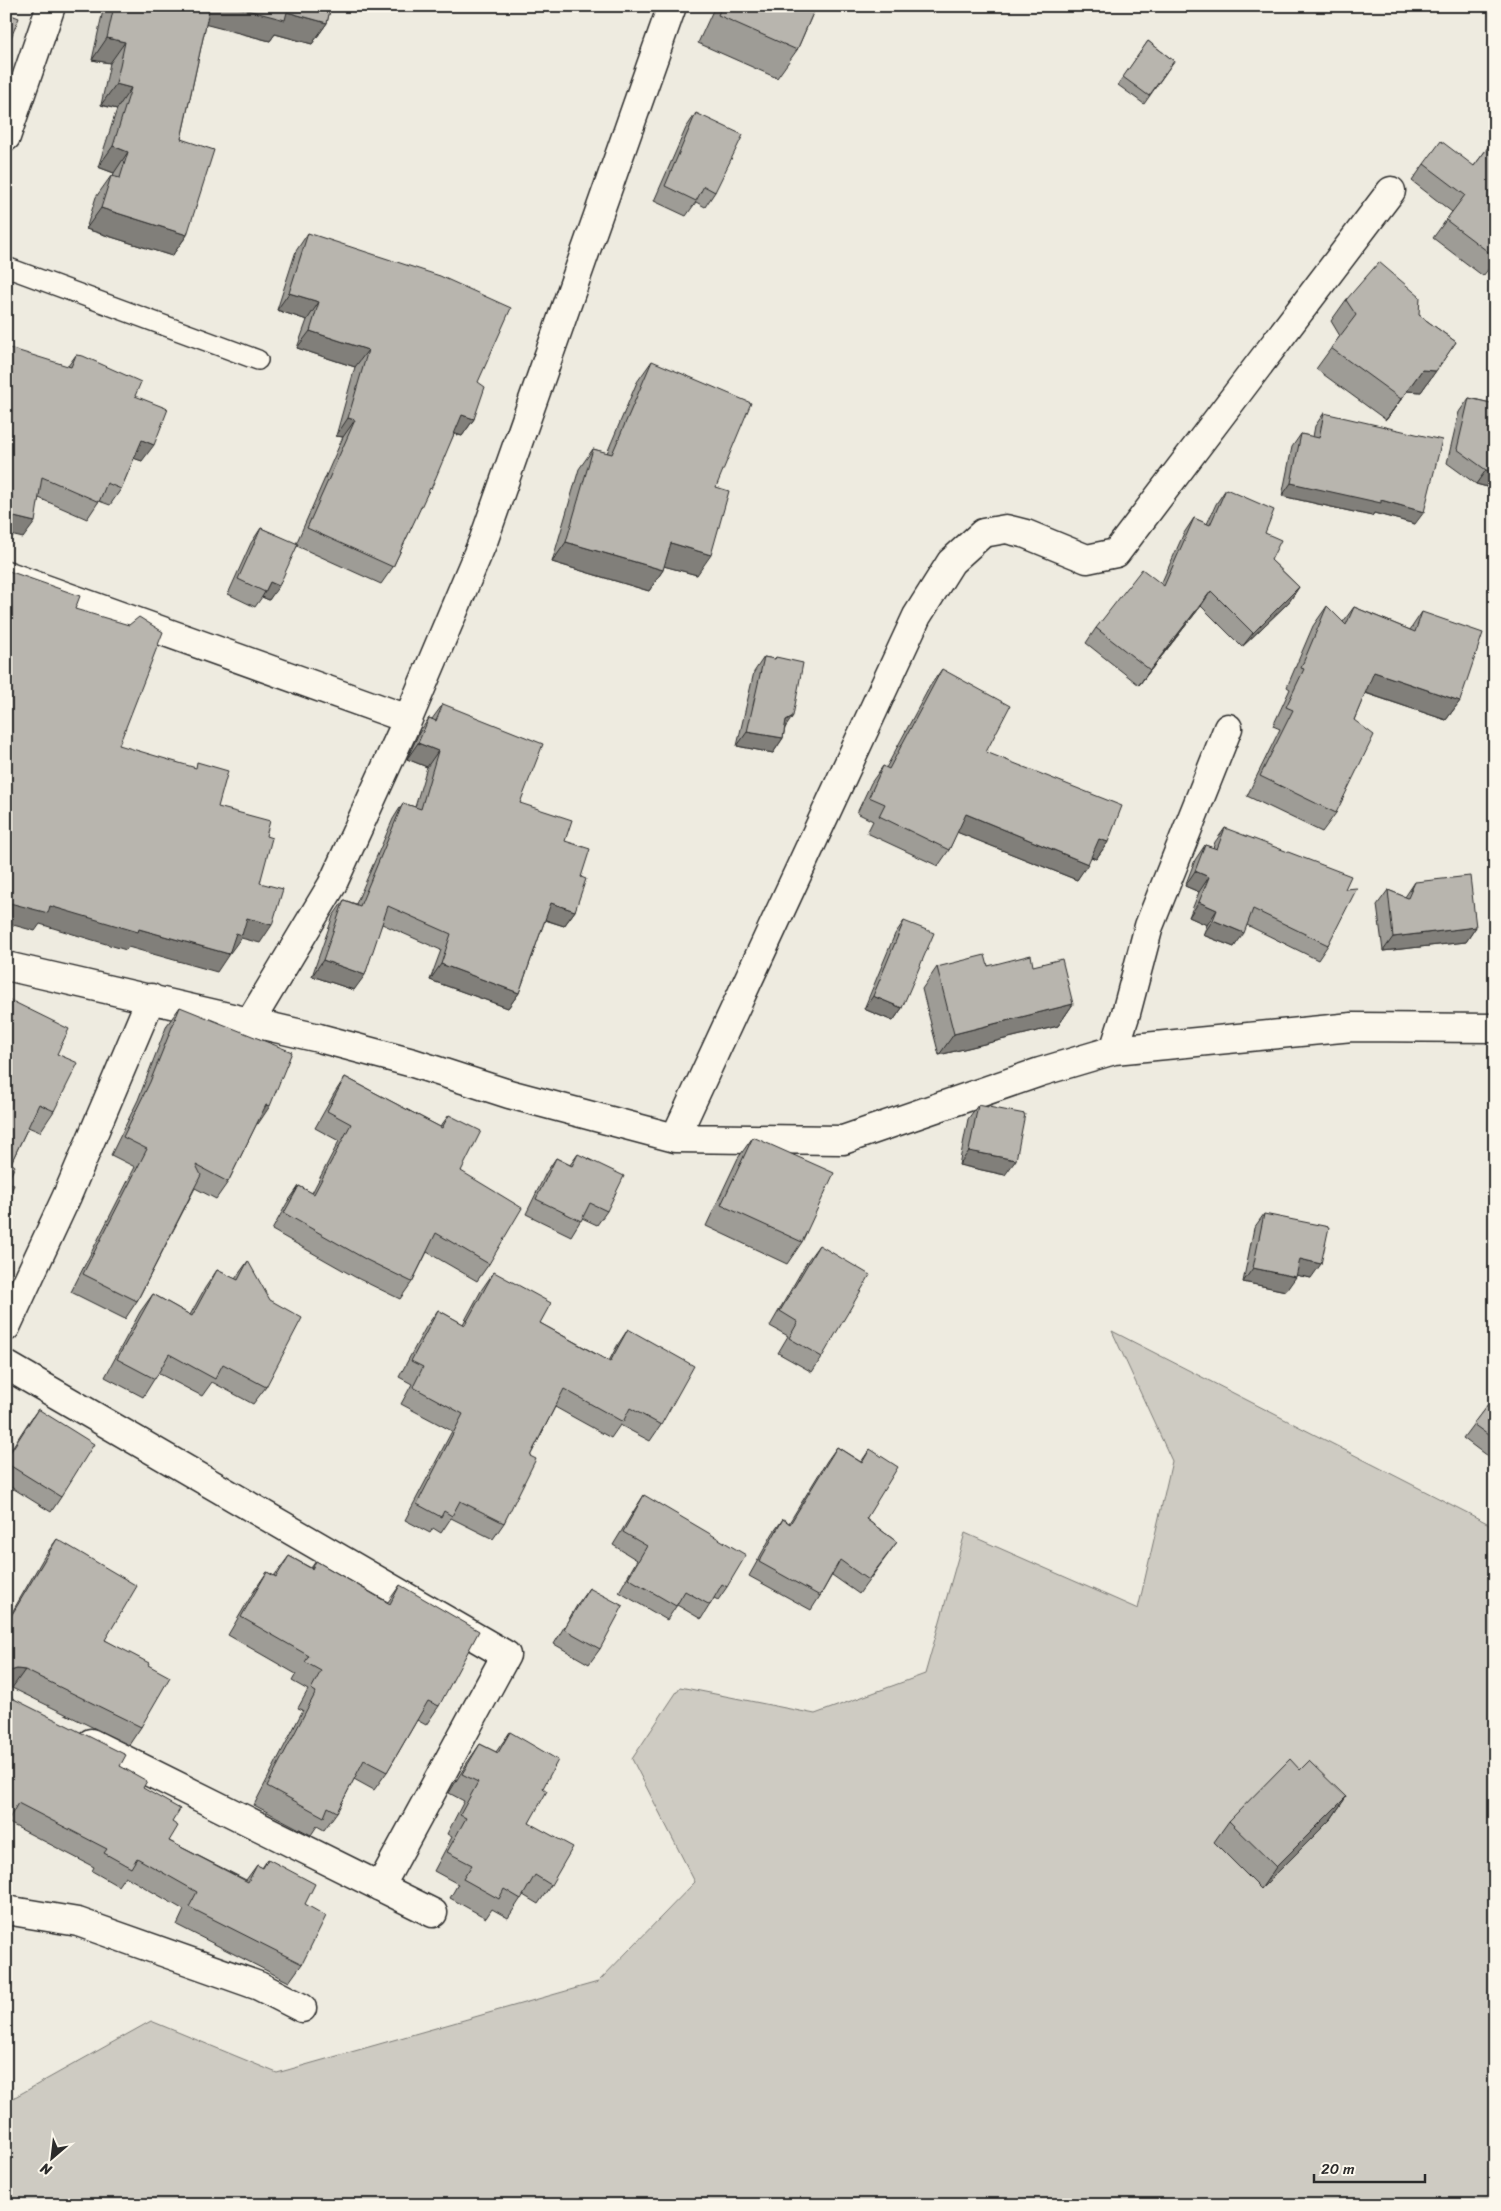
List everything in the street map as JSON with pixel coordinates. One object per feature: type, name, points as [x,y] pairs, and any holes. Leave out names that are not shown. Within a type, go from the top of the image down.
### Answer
[{"type":"street","points":[[6,136],[50,6]]},
{"type":"street","points":[[250,1022],[332,885],[408,719],[484,539],[672,6]]},
{"type":"street","points":[[675,1138],[918,616],[951,562],[983,533],[1006,529],[1026,534],[1087,559],[1116,553],[1391,191]]},
{"type":"street","points":[[6,575],[408,719]]},
{"type":"street","points":[[1114,1050],[1149,926],[1228,728]]},
{"type":"street","points":[[6,966],[151,998],[413,1063],[509,1094],[675,1138],[843,1140],[1040,1072],[1114,1050],[1352,1027],[1495,1028]]},
{"type":"street","points":[[6,1327],[67,1196],[151,998]]},
{"type":"street","points":[[6,1365],[506,1655],[380,1887]]},
{"type":"street","points":[[69,1732],[433,1913]]},
{"type":"street","points":[[6,1910],[78,1922],[259,1986],[302,2008]]},
{"type":"lane","points":[[6,266],[258,360]]},
{"type":"shaded area","points":[[1112,1331],[1495,1527],[1495,2205],[6,2205],[6,2102],[151,2021],[277,2073],[598,1982],[695,1882],[632,1759],[680,1687],[815,1714],[925,1674],[965,1533],[1138,1609],[1172,1461]]},
{"type":"building","points":[[114,6],[210,6],[181,139],[214,150],[187,235],[101,208],[111,176],[120,178],[128,152],[113,146],[131,88],[116,84],[125,42],[107,38]]},
{"type":"building","points":[[232,6],[331,6],[327,23],[287,12],[285,20]]},
{"type":"building","points":[[722,6],[816,6],[797,50],[718,15]]},
{"type":"building","points":[[6,13],[19,18],[6,50]]},
{"type":"building","points":[[1148,41],[1174,61],[1149,96],[1123,77]]},
{"type":"building","points":[[696,113],[743,135],[715,192],[704,186],[696,201],[665,186]]},
{"type":"building","points":[[1495,138],[1495,257],[1446,220],[1465,195],[1424,164],[1441,141],[1474,166]]},
{"type":"building","points":[[308,233],[440,276],[511,308],[478,382],[485,387],[474,419],[462,415],[431,489],[393,567],[307,528],[355,420],[348,418],[368,350],[310,331],[319,302],[289,293]]},
{"type":"building","points":[[1379,262],[1420,297],[1419,315],[1456,342],[1436,371],[1422,370],[1401,399],[1331,348],[1356,315],[1346,300]]},
{"type":"building","points":[[6,347],[71,367],[76,355],[83,356],[141,382],[135,396],[168,409],[154,445],[142,440],[121,489],[107,483],[99,502],[42,477],[35,522],[6,515]]},
{"type":"building","points":[[652,361],[751,403],[716,487],[729,491],[711,555],[671,543],[663,570],[566,542],[593,449],[612,454]]},
{"type":"building","points":[[1469,398],[1495,404],[1495,472],[1486,470],[1457,449]]},
{"type":"building","points":[[1324,413],[1442,440],[1424,512],[1381,500],[1381,503],[1291,483],[1301,434],[1319,438]]},
{"type":"building","points":[[1226,489],[1274,510],[1265,533],[1281,540],[1271,560],[1299,587],[1253,633],[1211,591],[1150,670],[1096,628],[1142,569],[1164,586],[1194,518],[1210,525]]},
{"type":"building","points":[[261,528],[298,544],[279,586],[270,582],[265,592],[238,579]]},
{"type":"building","points":[[6,570],[80,596],[75,609],[129,625],[139,617],[163,632],[119,745],[196,768],[197,762],[228,771],[218,807],[270,821],[266,836],[272,838],[260,883],[283,889],[272,925],[247,918],[242,935],[236,933],[229,954],[139,929],[138,932],[50,906],[48,913],[6,902]]},
{"type":"building","points":[[1327,606],[1346,625],[1354,607],[1415,632],[1422,612],[1483,633],[1460,701],[1374,672],[1354,720],[1374,735],[1336,813],[1260,776],[1293,710],[1286,707],[1304,669],[1301,668]]},
{"type":"building","points":[[764,657],[775,659],[776,657],[803,663],[793,716],[786,720],[783,738],[747,732]]},
{"type":"building","points":[[942,669],[1010,706],[986,752],[1122,806],[1108,842],[1099,839],[1088,864],[966,814],[949,850],[879,816],[885,804],[869,797],[883,766],[889,769]]},
{"type":"building","points":[[443,704],[543,744],[520,803],[572,820],[565,841],[590,849],[581,877],[586,879],[575,911],[551,903],[519,993],[441,964],[451,934],[388,906],[365,975],[323,960],[344,900],[360,906],[403,803],[421,809],[438,751],[418,743],[429,718],[436,721]]},
{"type":"building","points":[[1225,828],[1351,876],[1345,889],[1357,888],[1328,945],[1253,909],[1244,933],[1213,920],[1217,910],[1199,902],[1209,877],[1195,871],[1205,845],[1217,849]]},
{"type":"building","points":[[1470,876],[1476,927],[1393,937],[1388,890],[1408,898],[1415,882]]},
{"type":"building","points":[[904,921],[934,933],[902,1008],[873,996]]},
{"type":"building","points":[[985,955],[988,966],[1031,955],[1033,966],[1062,959],[1073,1004],[954,1034],[937,967]]},
{"type":"building","points":[[6,998],[69,1029],[57,1054],[78,1063],[54,1111],[39,1104],[11,1163],[15,1166],[8,1181],[14,1185],[6,1201]]},
{"type":"building","points":[[180,1007],[292,1052],[270,1106],[266,1105],[228,1182],[196,1165],[201,1175],[137,1301],[83,1274],[147,1149],[123,1137],[150,1082]]},
{"type":"building","points":[[345,1077],[442,1128],[449,1115],[481,1131],[461,1171],[522,1208],[489,1264],[436,1233],[412,1282],[367,1260],[284,1213],[299,1186],[314,1194],[351,1124],[327,1111]]},
{"type":"building","points":[[978,1105],[1025,1114],[1016,1160],[969,1151]]},
{"type":"building","points":[[753,1137],[834,1173],[802,1242],[721,1205]]},
{"type":"building","points":[[578,1154],[624,1176],[607,1211],[590,1203],[581,1221],[536,1199],[556,1158],[572,1166]]},
{"type":"building","points":[[1264,1214],[1329,1227],[1321,1264],[1300,1259],[1296,1277],[1253,1268]]},
{"type":"building","points":[[819,1245],[870,1275],[822,1357],[789,1338],[798,1322],[780,1311]]},
{"type":"building","points":[[248,1261],[270,1300],[302,1318],[266,1387],[223,1364],[215,1379],[169,1354],[155,1379],[117,1359],[153,1294],[192,1316],[217,1270],[238,1280]]},
{"type":"building","points":[[494,1272],[551,1303],[540,1323],[610,1362],[628,1329],[694,1366],[661,1425],[630,1408],[623,1422],[564,1389],[530,1456],[536,1459],[504,1523],[460,1501],[452,1516],[444,1511],[441,1517],[417,1504],[463,1414],[413,1387],[423,1367],[411,1361],[438,1310],[465,1325]]},
{"type":"building","points":[[1495,1395],[1495,1440],[1473,1424]]},
{"type":"building","points":[[38,1409],[94,1444],[61,1497],[6,1463],[6,1459]]},
{"type":"building","points":[[837,1447],[862,1463],[870,1449],[898,1467],[866,1519],[897,1542],[868,1580],[840,1560],[820,1596],[759,1562],[783,1519],[790,1524]]},
{"type":"building","points":[[644,1495],[746,1555],[727,1587],[722,1584],[710,1605],[685,1591],[676,1606],[628,1578],[647,1546],[623,1532]]},
{"type":"building","points":[[57,1539],[137,1586],[105,1640],[149,1663],[148,1665],[170,1677],[141,1727],[25,1670],[17,1669],[10,1671],[6,1675],[6,1620],[8,1621]]},
{"type":"building","points":[[289,1556],[312,1569],[316,1561],[390,1604],[400,1585],[479,1631],[439,1706],[428,1701],[387,1772],[364,1760],[337,1812],[328,1807],[324,1817],[267,1786],[316,1692],[311,1689],[321,1671],[305,1662],[309,1656],[241,1617],[267,1572],[276,1577]]},
{"type":"building","points":[[589,1588],[623,1606],[600,1649],[564,1629]]},
{"type":"building","points":[[6,1693],[12,1698],[126,1755],[120,1766],[147,1781],[143,1788],[180,1809],[172,1822],[178,1826],[169,1841],[248,1882],[257,1865],[263,1868],[268,1859],[315,1884],[305,1904],[326,1916],[302,1964],[189,1907],[197,1892],[137,1858],[131,1868],[104,1853],[107,1849],[18,1803],[6,1824]]},
{"type":"building","points":[[510,1732],[558,1760],[543,1788],[547,1791],[529,1823],[573,1847],[551,1885],[535,1875],[521,1899],[504,1889],[499,1899],[463,1879],[472,1865],[447,1852],[466,1818],[460,1815],[478,1782],[462,1774],[480,1744],[498,1753]]},
{"type":"building","points":[[1290,1759],[1300,1770],[1309,1761],[1346,1797],[1276,1867],[1229,1821]]}]
